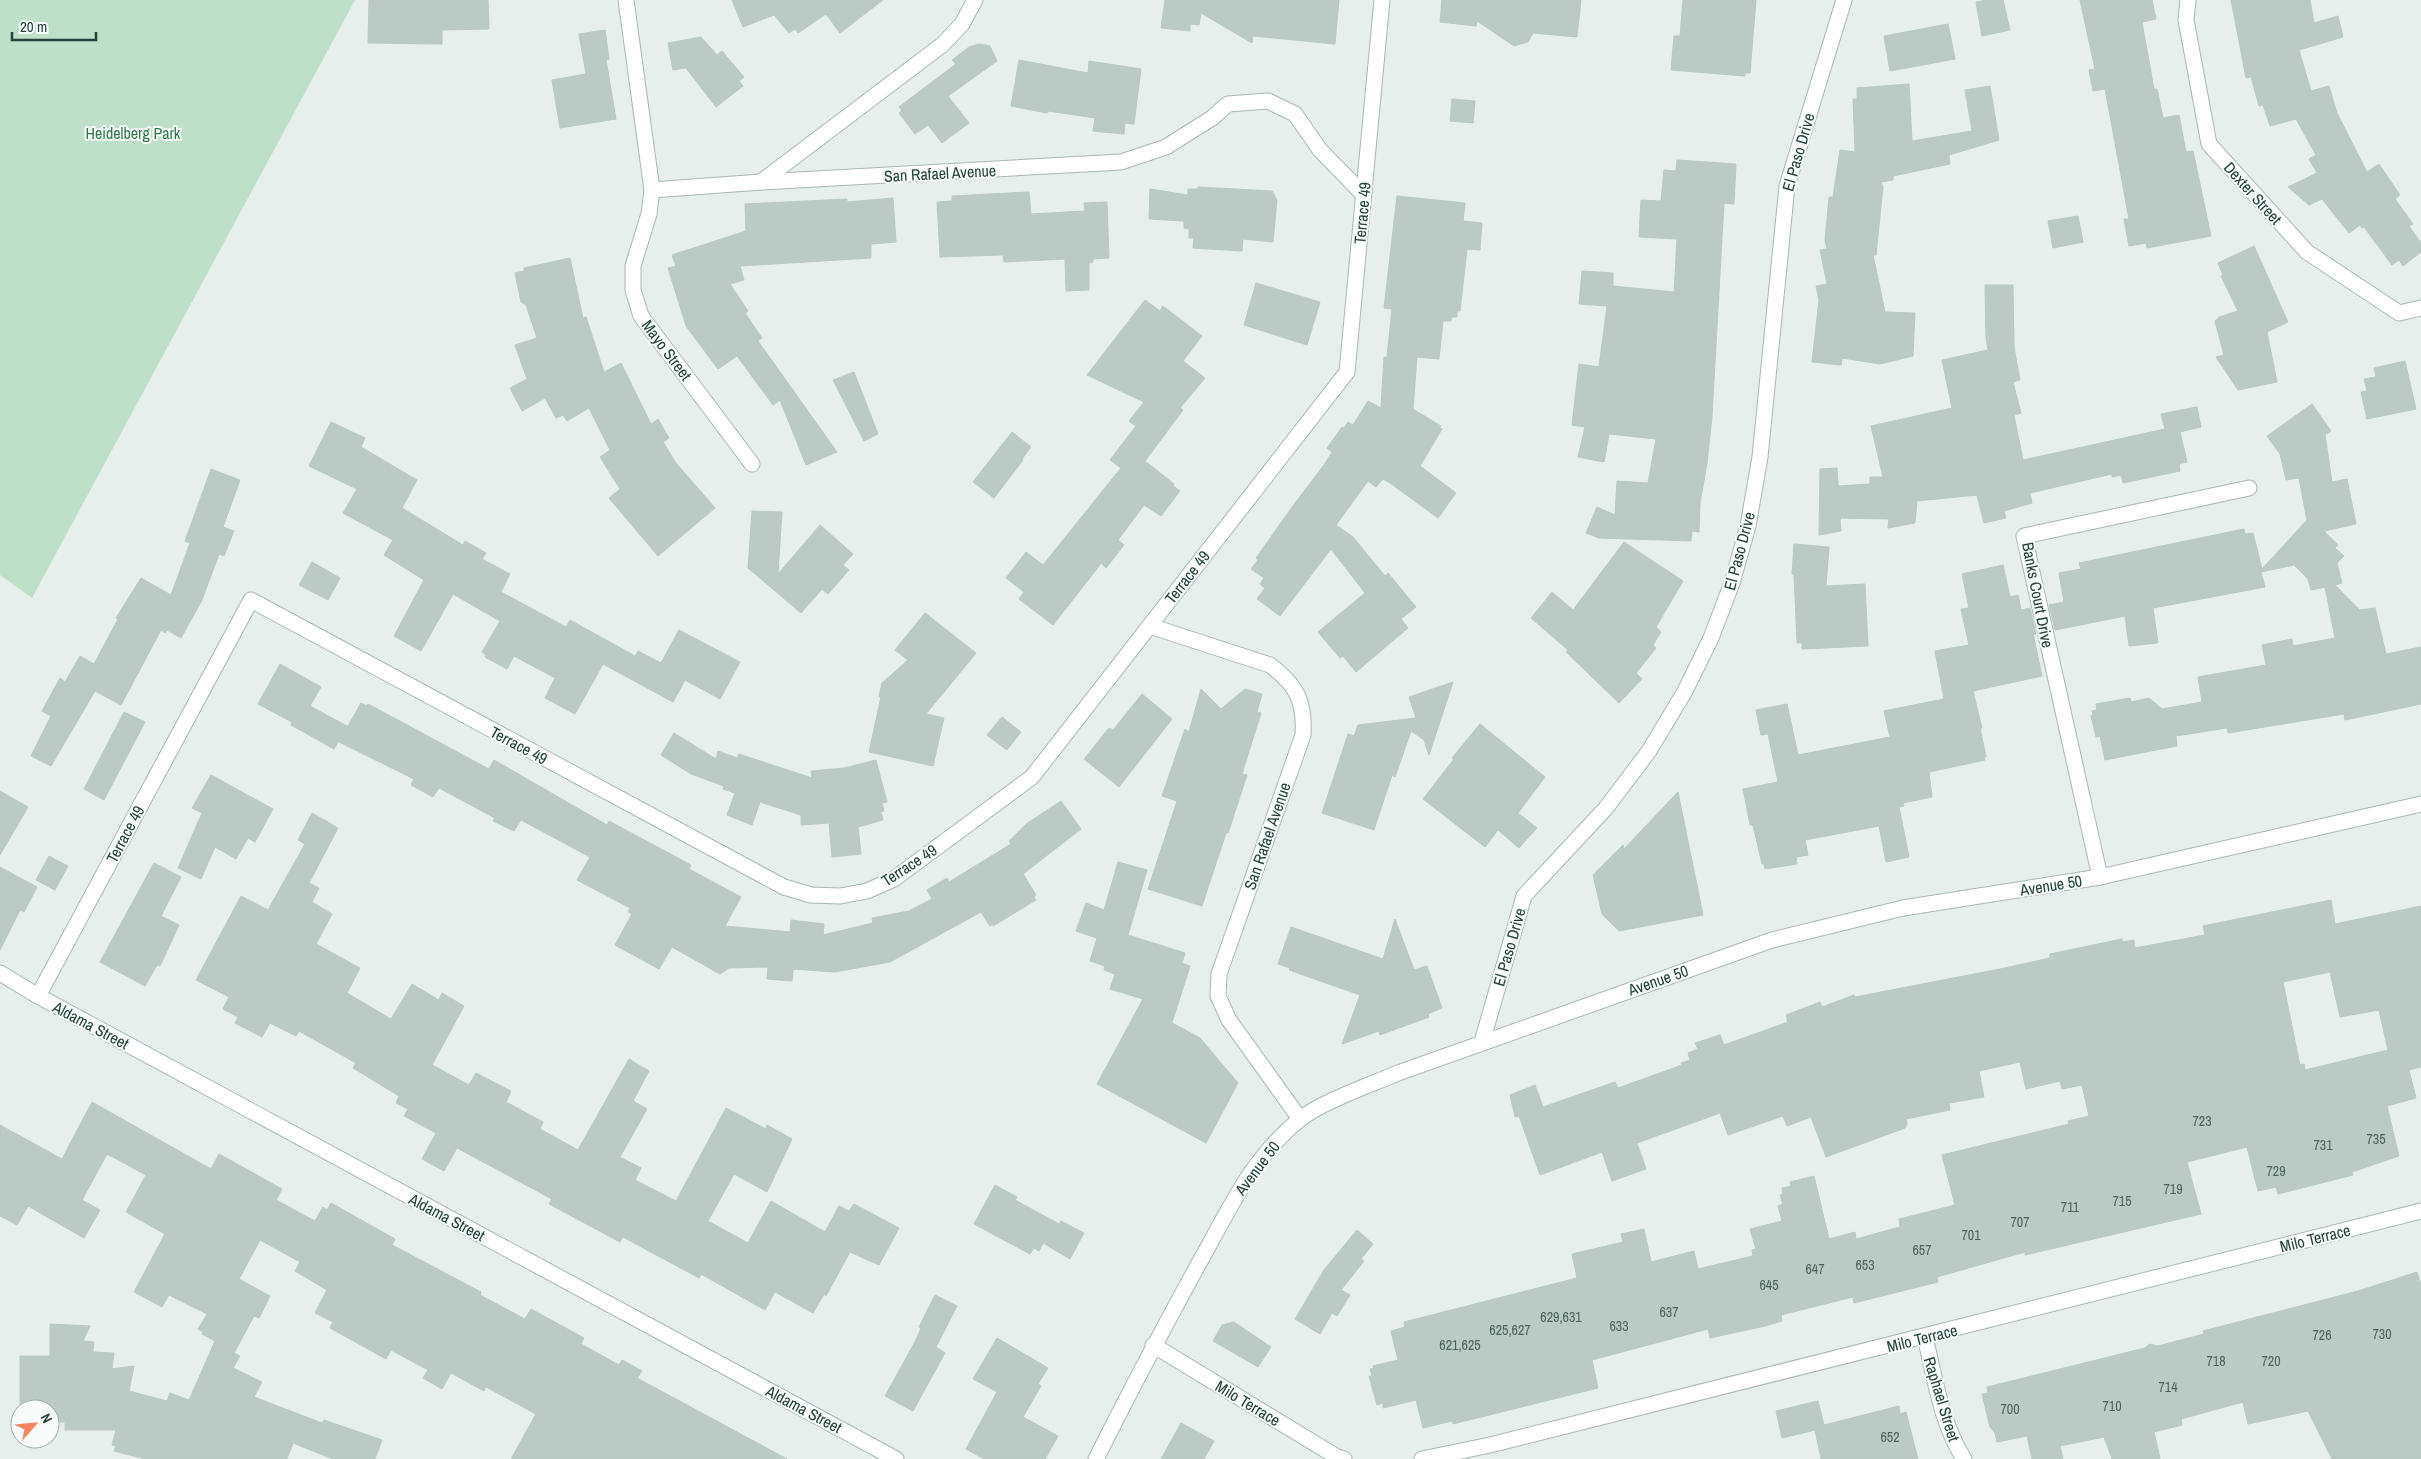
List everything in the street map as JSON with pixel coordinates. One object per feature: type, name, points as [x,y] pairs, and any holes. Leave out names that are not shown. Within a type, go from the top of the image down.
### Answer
[{"type":"street","points":[[761,182],[942,46],[962,24],[975,0]]},
{"type":"street","name":"Terrace 49","points":[[38,996],[251,600],[784,887],[810,895],[840,896],[867,891],[894,879],[1032,777],[1347,372],[1382,0]]},
{"type":"street","name":"El Paso Drive","points":[[1482,1042],[1524,896],[1606,808],[1649,751],[1685,691],[1711,638],[1732,583],[1748,526],[1760,457],[1786,186],[1844,0]]},
{"type":"street","name":"Dexter Street","points":[[2188,0],[2186,20],[2209,144],[2307,252],[2399,313],[2421,308]]},
{"type":"street","points":[[627,1],[652,190]]},
{"type":"street","name":"San Rafael Avenue","points":[[652,190],[1121,162],[1166,147],[1212,118],[1228,104],[1268,101],[1295,114],[1320,150],[1363,194]]},
{"type":"street","name":"Mayo Street","points":[[652,190],[649,214],[633,266],[633,290],[641,316],[752,464]]},
{"type":"street","name":"Banks Court Drive","points":[[2100,877],[2024,536],[2250,488]]},
{"type":"street","name":"San Rafael Avenue","points":[[1150,626],[1270,665],[1286,677],[1299,695],[1304,716],[1303,735],[1219,974],[1218,996],[1228,1020],[1300,1119]]},
{"type":"street","name":"Avenue 50","points":[[1096,1459],[1153,1345],[1239,1188],[1270,1146],[1300,1119],[1337,1099],[1398,1073],[1482,1042],[1772,940],[1903,908],[2100,877],[2421,804]]},
{"type":"street","name":"Aldama Street","points":[[0,973],[38,996],[896,1459]]},
{"type":"street","name":"Milo Terrace","points":[[1422,1459],[1493,1452],[1925,1337],[2421,1212]]},
{"type":"street","name":"Raphael Street","points":[[1925,1337],[1941,1406],[1953,1442],[1964,1459]]},
{"type":"street","name":"Milo Terrace","points":[[1153,1345],[1337,1457],[1344,1459]]},
{"type":"green space","name":"Heidelberg Park","points":[[0,0],[355,0],[32,598],[0,575]]},
{"type":"building","points":[[369,0],[488,0],[489,29],[442,30],[442,44],[368,43]]},
{"type":"building","points":[[732,0],[883,0],[840,33],[826,14],[798,33],[795,29],[789,33],[774,15],[743,27]]},
{"type":"building","points":[[1165,0],[1339,0],[1335,44],[1253,36],[1252,43],[1201,13],[1199,25],[1190,24],[1190,31],[1161,28]]},
{"type":"building","points":[[1442,0],[1581,0],[1577,37],[1533,33],[1528,42],[1514,46],[1477,21],[1476,26],[1440,22]]},
{"type":"building","points":[[1683,0],[1756,0],[1750,73],[1745,73],[1745,76],[1671,70],[1674,36],[1680,36]]},
{"type":"building","points":[[2003,0],[2010,30],[1982,36],[1976,2]]},
{"type":"building","points":[[2080,0],[2152,0],[2156,19],[2142,22],[2154,89],[2157,89],[2163,118],[2179,115],[2186,152],[2193,151],[2211,236],[2147,248],[2146,243],[2129,246],[2124,219],[2129,219],[2105,89],[2093,91],[2089,70],[2095,69]]},
{"type":"building","points":[[2231,0],[2310,0],[2314,23],[2338,16],[2343,37],[2299,50],[2311,91],[2329,86],[2337,113],[2367,172],[2379,164],[2400,195],[2395,199],[2413,224],[2409,226],[2421,243],[2421,252],[2403,266],[2399,260],[2392,265],[2364,227],[2362,228],[2360,225],[2349,233],[2322,199],[2309,205],[2288,187],[2317,173],[2309,159],[2316,155],[2296,119],[2270,126],[2263,105],[2259,106],[2251,77],[2246,78]]},
{"type":"building","points":[[1948,24],[1955,59],[1890,71],[1884,36]]},
{"type":"building","points":[[605,30],[609,59],[606,60],[616,119],[560,128],[552,80],[586,74],[579,34]]},
{"type":"building","points":[[701,37],[717,55],[722,51],[744,77],[739,81],[743,86],[716,107],[686,68],[673,70],[668,43]]},
{"type":"building","points":[[979,44],[990,46],[997,61],[948,96],[969,123],[942,143],[928,125],[915,134],[899,113],[902,110],[899,107],[956,64],[952,60],[969,47]]},
{"type":"building","points":[[1019,60],[1088,73],[1089,61],[1141,69],[1134,124],[1125,123],[1124,134],[1093,131],[1095,118],[1048,111],[1047,113],[1011,106]]},
{"type":"building","points":[[1909,84],[1912,141],[1972,131],[1965,90],[1990,86],[1999,140],[1949,155],[1950,164],[1893,176],[1893,180],[1881,182],[1883,187],[1876,255],[1873,255],[1885,312],[1915,313],[1913,356],[1880,364],[1842,358],[1841,365],[1812,362],[1819,300],[1816,286],[1827,284],[1820,250],[1827,249],[1825,241],[1829,197],[1833,197],[1840,150],[1855,152],[1853,99],[1857,99],[1857,88]]},
{"type":"building","points":[[1452,99],[1475,101],[1473,123],[1450,121]]},
{"type":"building","points":[[1677,160],[1736,164],[1734,204],[1724,203],[1712,416],[1700,503],[1699,532],[1692,531],[1691,541],[1599,538],[1586,533],[1597,507],[1615,515],[1617,481],[1648,483],[1656,439],[1609,434],[1604,462],[1578,457],[1585,427],[1572,425],[1579,364],[1599,367],[1607,306],[1579,304],[1582,271],[1613,273],[1613,286],[1674,292],[1677,239],[1639,237],[1641,200],[1661,201],[1664,170],[1676,171]]},
{"type":"building","points":[[1198,187],[1272,191],[1277,200],[1273,242],[1243,239],[1242,251],[1193,248],[1194,238],[1189,238],[1189,229],[1184,228],[1184,221],[1149,219],[1150,189],[1188,195],[1188,189],[1198,189]]},
{"type":"building","points":[[1029,192],[1031,214],[1085,211],[1084,203],[1107,202],[1109,258],[1093,259],[1093,262],[1089,263],[1089,290],[1066,291],[1065,259],[1004,262],[1003,255],[940,257],[937,202],[952,201],[952,196]]},
{"type":"building","points":[[1397,196],[1465,203],[1463,221],[1482,223],[1480,250],[1467,249],[1460,311],[1457,311],[1457,317],[1452,317],[1451,321],[1443,321],[1439,359],[1417,357],[1413,409],[1441,426],[1439,427],[1442,429],[1420,466],[1456,493],[1438,518],[1383,479],[1376,487],[1368,481],[1336,525],[1353,537],[1385,576],[1388,573],[1416,607],[1401,619],[1408,628],[1356,672],[1343,656],[1340,658],[1318,632],[1365,593],[1331,549],[1280,616],[1257,599],[1265,588],[1260,584],[1264,578],[1251,569],[1258,560],[1256,558],[1324,465],[1332,452],[1327,448],[1342,427],[1344,428],[1348,422],[1353,425],[1368,401],[1381,408],[1384,357],[1387,357],[1392,309],[1384,308]]},
{"type":"building","points":[[893,198],[896,242],[871,244],[871,258],[740,266],[744,280],[730,284],[748,311],[745,313],[762,338],[758,341],[837,452],[806,465],[780,400],[773,405],[737,356],[718,369],[686,326],[668,268],[676,266],[672,255],[746,231],[745,204],[847,199],[847,202]]},
{"type":"building","points":[[2078,216],[2083,242],[2053,248],[2048,221]]},
{"type":"building","points":[[2254,246],[2288,322],[2267,332],[2277,382],[2238,390],[2216,357],[2224,355],[2215,321],[2219,317],[2238,311],[2221,276],[2223,275],[2218,263]]},
{"type":"building","points":[[570,258],[583,318],[586,317],[604,372],[621,363],[651,424],[658,419],[669,438],[663,442],[676,463],[715,508],[658,556],[609,498],[620,489],[600,457],[610,450],[589,408],[567,421],[563,415],[556,418],[545,398],[522,411],[510,388],[527,379],[515,345],[537,338],[526,305],[521,302],[515,273],[524,271],[524,268]]},
{"type":"building","points":[[1256,283],[1320,302],[1307,345],[1244,325]]},
{"type":"building","points":[[1985,285],[2013,285],[2014,347],[2020,380],[2013,382],[2021,413],[2014,415],[2023,460],[2165,429],[2161,414],[2197,407],[2201,427],[2180,432],[2187,462],[2179,464],[2180,471],[2123,483],[2121,475],[2112,477],[2112,474],[2030,493],[2032,503],[2004,511],[2006,518],[1984,523],[1977,495],[1917,501],[1915,523],[1888,528],[1889,519],[1840,518],[1841,531],[1819,535],[1820,469],[1837,468],[1838,486],[1870,484],[1870,477],[1883,477],[1871,426],[1952,408],[1942,360],[1988,350]]},
{"type":"building","points":[[1145,300],[1160,311],[1163,306],[1202,336],[1183,361],[1205,378],[1180,408],[1183,410],[1145,461],[1180,491],[1161,516],[1144,505],[1118,540],[1124,545],[1106,568],[1101,563],[1053,625],[1019,599],[1024,592],[1006,578],[1026,552],[1043,565],[1121,468],[1110,460],[1136,426],[1129,421],[1144,402],[1087,375]]},
{"type":"building","points":[[2405,361],[2416,409],[2367,419],[2361,392],[2367,391],[2364,379],[2376,377],[2374,368]]},
{"type":"building","points":[[854,372],[878,434],[864,441],[833,380]]},
{"type":"building","points":[[2312,404],[2331,431],[2325,435],[2332,482],[2347,479],[2356,524],[2324,531],[2338,545],[2335,548],[2344,556],[2337,563],[2342,583],[2335,585],[2360,610],[2375,608],[2386,654],[2421,647],[2421,704],[2345,720],[2344,714],[2228,733],[2227,728],[2176,736],[2177,746],[2105,760],[2100,736],[2096,737],[2091,716],[2093,715],[2092,711],[2097,710],[2096,704],[2130,698],[2131,702],[2149,698],[2162,709],[2202,702],[2198,677],[2266,665],[2262,645],[2292,639],[2293,646],[2335,638],[2325,587],[2311,590],[2308,579],[2294,565],[2261,572],[2265,587],[2153,608],[2158,643],[2129,646],[2125,616],[2055,630],[2049,605],[2064,602],[2059,573],[2081,569],[2079,563],[2244,529],[2245,534],[2253,533],[2262,569],[2307,520],[2299,478],[2286,480],[2280,454],[2267,436]]},
{"type":"building","points":[[331,422],[365,438],[361,447],[417,480],[402,508],[463,545],[465,541],[486,553],[482,559],[510,574],[501,592],[566,627],[570,620],[635,656],[638,651],[661,663],[679,630],[740,662],[720,699],[685,680],[673,702],[603,664],[575,714],[545,698],[555,678],[514,656],[507,669],[485,657],[486,655],[482,652],[500,621],[453,594],[421,651],[394,636],[424,580],[384,555],[393,540],[343,513],[357,489],[309,466]]},
{"type":"building","points":[[1012,432],[1031,447],[994,498],[973,482]]},
{"type":"building","points":[[211,469],[240,480],[223,527],[234,531],[224,556],[219,554],[202,600],[181,638],[167,630],[165,633],[161,630],[121,705],[95,691],[51,766],[31,756],[51,716],[42,711],[60,678],[65,682],[80,656],[94,664],[118,619],[116,618],[141,578],[171,595],[190,543],[185,541]]},
{"type":"building","points":[[752,511],[782,512],[778,574],[820,525],[853,554],[843,565],[849,570],[828,594],[822,589],[801,613],[748,568]]},
{"type":"building","points":[[1624,542],[1683,581],[1656,627],[1661,632],[1653,645],[1656,648],[1636,673],[1642,679],[1619,703],[1566,652],[1568,650],[1531,618],[1552,592],[1573,610]]},
{"type":"building","points":[[1794,544],[1829,547],[1826,586],[1865,584],[1868,646],[1802,649],[1802,643],[1797,643],[1794,574],[1792,574]]},
{"type":"building","points":[[312,562],[340,578],[328,600],[299,585]]},
{"type":"building","points":[[2003,565],[2010,597],[2018,595],[2021,610],[2030,608],[2036,634],[2033,634],[2042,676],[1973,691],[1982,728],[1980,728],[1985,760],[1929,772],[1932,797],[1903,803],[1904,806],[1899,807],[1909,857],[1886,862],[1879,826],[1805,840],[1808,855],[1796,857],[1797,864],[1765,869],[1764,864],[1762,864],[1753,825],[1750,825],[1743,789],[1778,782],[1768,734],[1761,735],[1756,710],[1787,704],[1798,755],[1890,737],[1884,711],[1944,699],[1935,651],[1969,645],[1961,609],[1969,608],[1962,574]]},
{"type":"building","points":[[925,613],[976,653],[926,714],[944,718],[933,766],[869,752],[881,697],[879,697],[882,683],[908,660],[895,650]]},
{"type":"building","points":[[280,664],[321,687],[310,706],[347,726],[334,749],[291,725],[292,722],[258,704]]},
{"type":"building","points":[[1453,682],[1429,755],[1424,740],[1411,731],[1395,777],[1392,775],[1374,830],[1322,813],[1348,734],[1354,736],[1358,725],[1416,718],[1409,697]]},
{"type":"building","points":[[1201,689],[1221,709],[1245,689],[1262,694],[1257,712],[1261,713],[1242,774],[1247,775],[1202,906],[1148,889],[1177,801],[1162,796],[1185,729],[1189,732]]},
{"type":"building","points":[[1142,694],[1172,719],[1119,787],[1084,759],[1109,728],[1113,730]]},
{"type":"building","points":[[361,703],[367,706],[368,704],[489,769],[494,760],[607,825],[609,821],[691,865],[689,869],[741,897],[725,926],[790,932],[791,920],[824,924],[823,935],[873,923],[872,918],[909,911],[932,899],[927,890],[947,878],[949,882],[1011,844],[1009,841],[1026,824],[1061,801],[1081,829],[1023,874],[1036,895],[1034,897],[1036,900],[993,926],[993,924],[990,926],[981,912],[890,962],[834,972],[793,969],[792,981],[767,979],[768,967],[729,968],[720,974],[672,947],[659,969],[615,945],[632,914],[628,912],[630,908],[577,880],[590,857],[521,820],[514,831],[493,821],[495,818],[439,788],[433,797],[411,785],[414,779],[339,742]]},
{"type":"building","points":[[124,712],[145,722],[104,800],[84,789]]},
{"type":"building","points":[[1002,717],[1021,732],[1007,750],[987,735]]},
{"type":"building","points":[[1480,724],[1545,777],[1518,813],[1537,828],[1519,848],[1498,830],[1485,847],[1423,799],[1454,759],[1452,758]]},
{"type":"building","points":[[674,733],[716,759],[718,751],[737,758],[739,754],[812,778],[811,771],[844,768],[876,760],[887,802],[882,803],[884,811],[881,812],[883,820],[858,827],[861,854],[832,857],[829,823],[801,825],[801,815],[760,802],[752,825],[727,815],[735,793],[723,789],[724,786],[691,774],[661,755]]},
{"type":"building","points":[[211,775],[273,809],[255,842],[248,838],[236,859],[215,847],[201,879],[178,868],[202,813],[192,808]]},
{"type":"building","points":[[0,791],[28,807],[0,855]]},
{"type":"building","points":[[1678,792],[1703,915],[1619,931],[1602,914],[1593,875],[1623,845],[1624,849]]},
{"type":"building","points":[[312,813],[338,828],[309,883],[319,888],[312,902],[332,914],[316,944],[360,968],[347,993],[391,1019],[412,984],[439,1000],[442,993],[464,1006],[432,1065],[469,1085],[476,1073],[511,1091],[506,1102],[543,1122],[540,1129],[578,1150],[629,1059],[649,1071],[633,1101],[647,1109],[620,1157],[641,1168],[635,1180],[676,1201],[726,1108],[766,1129],[767,1125],[792,1139],[767,1192],[734,1174],[708,1221],[748,1243],[771,1201],[825,1232],[839,1206],[849,1211],[854,1204],[899,1228],[879,1265],[850,1252],[826,1296],[824,1294],[813,1313],[775,1292],[765,1310],[701,1274],[699,1278],[623,1237],[620,1242],[549,1204],[552,1199],[457,1148],[444,1171],[422,1159],[436,1133],[404,1116],[408,1109],[396,1103],[399,1096],[353,1068],[356,1063],[299,1031],[296,1036],[270,1023],[262,1037],[235,1023],[238,1017],[223,1009],[229,997],[196,980],[241,896],[268,910],[305,844],[298,840]]},
{"type":"building","points":[[49,856],[68,866],[55,890],[36,880]]},
{"type":"building","points":[[1118,862],[1147,870],[1128,935],[1185,953],[1182,963],[1190,966],[1172,1023],[1200,1038],[1238,1083],[1206,1143],[1097,1084],[1143,999],[1110,989],[1115,974],[1104,970],[1105,966],[1090,961],[1097,938],[1076,931],[1086,903],[1104,910]]},
{"type":"building","points":[[154,863],[181,877],[161,916],[179,925],[160,966],[157,965],[145,986],[100,962]]},
{"type":"building","points":[[0,867],[37,887],[24,912],[20,910],[0,950]]},
{"type":"building","points":[[2331,900],[2335,924],[2421,906],[2421,1067],[2409,1070],[2416,1098],[2387,1106],[2399,1156],[2352,1172],[2353,1175],[2278,1194],[2276,1187],[2258,1191],[2247,1147],[2187,1162],[2201,1214],[2025,1255],[2025,1252],[1937,1277],[1938,1282],[1854,1303],[1853,1297],[1781,1315],[1782,1321],[1765,1326],[1710,1338],[1708,1329],[1592,1360],[1598,1388],[1453,1424],[1452,1421],[1423,1428],[1416,1400],[1383,1408],[1383,1403],[1377,1405],[1369,1376],[1372,1376],[1370,1369],[1374,1368],[1373,1366],[1398,1360],[1391,1331],[1405,1327],[1404,1322],[1577,1278],[1572,1254],[1623,1242],[1621,1234],[1644,1229],[1651,1262],[1694,1251],[1698,1269],[1753,1256],[1752,1250],[1756,1249],[1750,1229],[1782,1221],[1778,1206],[1783,1204],[1780,1195],[1783,1194],[1782,1188],[1791,1186],[1790,1182],[1814,1176],[1829,1239],[1855,1232],[1856,1239],[1900,1227],[1899,1219],[1955,1205],[1942,1155],[2069,1124],[2068,1121],[2089,1116],[2082,1085],[2062,1089],[2060,1081],[2026,1089],[2020,1062],[1979,1071],[1984,1097],[1949,1103],[1950,1110],[1906,1119],[1907,1124],[1905,1128],[1826,1157],[1811,1117],[1787,1126],[1783,1116],[1728,1135],[1720,1113],[1637,1143],[1646,1169],[1612,1181],[1602,1152],[1540,1175],[1519,1116],[1515,1117],[1510,1095],[1535,1085],[1543,1107],[1615,1082],[1618,1088],[1682,1065],[1681,1063],[1690,1060],[1688,1053],[1698,1049],[1695,1043],[1720,1035],[1724,1045],[1788,1022],[1786,1015],[1820,1002],[1822,1007],[1854,995],[1855,997],[2000,969],[2050,958],[2050,954],[2122,939],[2122,942],[2134,940],[2135,948],[2205,935],[2203,926]],"holes":[[[2330,972],[2340,1017],[2379,1010],[2388,1050],[2305,1070],[2304,1064],[2300,1065],[2283,982]]]},
{"type":"building","points":[[1395,919],[1414,970],[1427,966],[1442,1008],[1428,1014],[1429,1017],[1380,1035],[1379,1031],[1342,1044],[1360,995],[1289,970],[1290,968],[1278,964],[1291,927],[1383,959]]},
{"type":"building","points":[[92,1102],[211,1169],[219,1154],[282,1189],[276,1200],[315,1221],[323,1207],[327,1210],[331,1203],[395,1239],[392,1245],[481,1292],[480,1295],[525,1319],[531,1309],[584,1338],[581,1344],[619,1365],[622,1360],[642,1371],[637,1378],[787,1459],[511,1459],[536,1414],[486,1387],[484,1391],[451,1373],[442,1389],[423,1378],[428,1370],[391,1350],[386,1359],[330,1328],[333,1322],[315,1313],[327,1290],[295,1271],[300,1262],[260,1240],[239,1279],[270,1296],[259,1318],[254,1316],[234,1353],[240,1356],[233,1368],[262,1382],[254,1397],[322,1423],[324,1420],[382,1440],[375,1459],[333,1459],[293,1443],[287,1459],[145,1459],[114,1451],[116,1446],[112,1445],[116,1430],[65,1430],[65,1422],[60,1422],[60,1399],[20,1399],[20,1356],[50,1356],[50,1324],[90,1326],[83,1341],[94,1342],[93,1352],[114,1353],[112,1369],[134,1366],[129,1391],[167,1401],[170,1393],[189,1400],[215,1341],[202,1334],[203,1332],[198,1329],[207,1314],[169,1295],[162,1307],[134,1292],[165,1234],[126,1212],[146,1175],[107,1154],[82,1200],[100,1210],[84,1238],[28,1206],[17,1225],[0,1216],[0,1125],[62,1159]]},
{"type":"building","points":[[995,1185],[1017,1197],[1015,1200],[1059,1224],[1061,1221],[1084,1233],[1070,1259],[1043,1243],[1039,1251],[1034,1248],[1030,1254],[974,1224]]},
{"type":"building","points":[[1357,1230],[1373,1244],[1361,1259],[1364,1261],[1341,1290],[1350,1295],[1337,1316],[1332,1313],[1320,1334],[1295,1319],[1324,1270]]},
{"type":"building","points":[[2417,1272],[2421,1285],[2421,1459],[2332,1459],[2308,1411],[2248,1424],[2243,1402],[2181,1419],[2182,1425],[2154,1432],[2160,1459],[2112,1459],[2104,1437],[2060,1446],[2063,1459],[2032,1459],[2027,1436],[1997,1442],[1995,1433],[1990,1427],[1982,1394],[1988,1393],[1987,1387],[2145,1348],[2149,1344],[2158,1346],[2204,1334],[2203,1331],[2358,1291]]},
{"type":"building","points":[[935,1295],[957,1306],[936,1347],[945,1353],[913,1411],[885,1396],[916,1340],[921,1328],[919,1327]]},
{"type":"building","points":[[1234,1322],[1271,1347],[1258,1367],[1213,1341],[1222,1325]]},
{"type":"building","points":[[997,1338],[1048,1368],[1038,1384],[1041,1386],[1023,1417],[1058,1436],[1045,1459],[984,1459],[966,1449],[997,1392],[973,1379]]},
{"type":"building","points":[[1818,1401],[1824,1425],[1899,1406],[1900,1414],[1906,1412],[1918,1459],[1821,1459],[1815,1430],[1782,1438],[1776,1411]]},
{"type":"building","points":[[1181,1423],[1214,1441],[1204,1459],[1161,1459]]}]
